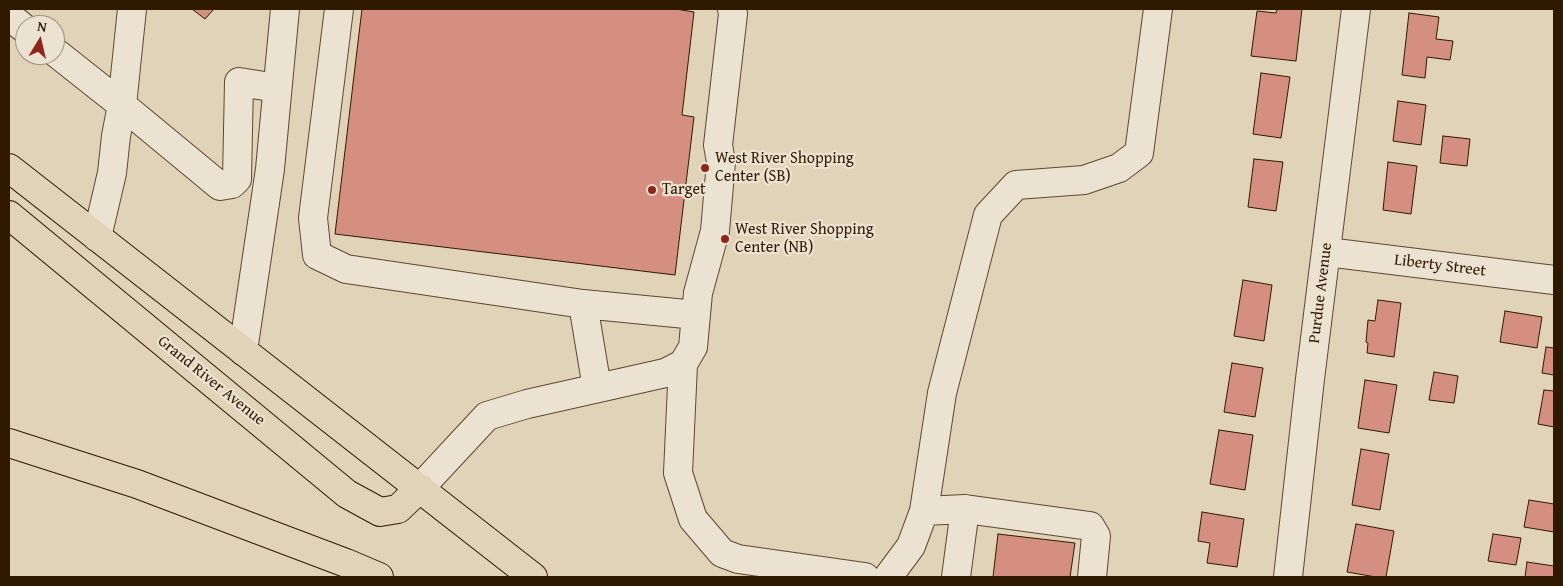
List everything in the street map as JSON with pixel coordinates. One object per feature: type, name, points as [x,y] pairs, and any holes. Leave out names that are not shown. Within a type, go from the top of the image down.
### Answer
[{"type":"main road","points":[[9,168],[534,577]]},
{"type":"main road","points":[[17,222],[54,226],[76,221]]},
{"type":"main road","name":"Grand River Avenue","points":[[17,222],[348,494],[380,512],[398,509],[420,488]]},
{"type":"main road","points":[[9,443],[137,484],[379,577]]},
{"type":"street","points":[[97,237],[112,173],[122,105],[132,9]]},
{"type":"street","points":[[243,351],[270,169],[285,9]]},
{"type":"street","points":[[339,9],[313,218],[317,255],[346,270],[583,304],[696,314]]},
{"type":"street","points":[[732,9],[733,14],[718,145],[721,162],[715,231],[698,293],[693,347],[683,364],[678,473],[693,519],[722,554],[738,559],[865,577]]},
{"type":"street","points":[[888,577],[911,546],[924,511],[942,393],[988,215],[1016,185],[1084,180],[1119,168],[1139,152],[1158,9]]},
{"type":"street","name":"Purdue Avenue","points":[[1288,577],[1310,379],[1356,9]]},
{"type":"street","points":[[65,60],[220,186],[232,184],[236,178],[239,82],[277,88]]},
{"type":"street","name":"Liberty Street","points":[[1327,252],[1554,280]]},
{"type":"street","points":[[583,304],[596,388]]},
{"type":"street","points":[[420,488],[487,416],[527,404],[665,373],[683,364]]},
{"type":"street","points":[[924,511],[965,509],[1090,526],[1096,536],[1092,577]]},
{"type":"street","points":[[956,577],[965,509]]},
{"type":"building","points":[[192,9],[214,9],[205,19]]},
{"type":"building","points":[[362,9],[676,9],[694,12],[682,115],[694,117],[675,275],[335,234]]},
{"type":"building","points":[[1277,9],[1302,9],[1296,61],[1251,56],[1257,11],[1276,13]]},
{"type":"building","points":[[1409,13],[1439,17],[1436,39],[1453,41],[1450,60],[1427,57],[1425,78],[1402,75]]},
{"type":"building","points":[[1261,73],[1290,77],[1281,138],[1253,134]]},
{"type":"building","points":[[1398,101],[1426,105],[1421,145],[1393,141]]},
{"type":"building","points":[[1443,136],[1470,139],[1467,166],[1440,163]]},
{"type":"building","points":[[1254,159],[1283,162],[1276,211],[1248,207]]},
{"type":"building","points":[[1388,162],[1417,166],[1411,214],[1383,210]]},
{"type":"building","points":[[1243,280],[1272,285],[1264,341],[1234,336]]},
{"type":"building","points":[[1378,300],[1401,303],[1394,357],[1367,353],[1368,320],[1375,321]]},
{"type":"building","points":[[1505,311],[1542,317],[1537,348],[1500,342]]},
{"type":"building","points":[[1546,347],[1554,348],[1554,375],[1542,373]]},
{"type":"building","points":[[1232,363],[1263,368],[1255,417],[1224,412]]},
{"type":"building","points":[[1434,372],[1458,376],[1454,403],[1429,400]]},
{"type":"building","points":[[1365,380],[1397,385],[1389,433],[1358,428]]},
{"type":"building","points":[[1544,390],[1554,391],[1554,427],[1538,424]]},
{"type":"building","points":[[1219,430],[1253,435],[1245,490],[1210,484]]},
{"type":"building","points":[[1361,449],[1389,454],[1380,510],[1352,505]]},
{"type":"building","points":[[1529,500],[1554,504],[1554,532],[1524,527]]},
{"type":"building","points":[[1202,512],[1244,519],[1237,567],[1207,563],[1210,543],[1198,541]]},
{"type":"building","points":[[1356,524],[1394,531],[1386,577],[1347,572]]},
{"type":"building","points":[[998,534],[1075,543],[1070,577],[993,577]]},
{"type":"building","points":[[1493,534],[1521,538],[1516,565],[1488,561]]},
{"type":"building","points":[[1527,562],[1554,566],[1554,577],[1525,577]]},
{"type":"place","name":"West River Shopping Center (SB)","points":[[705,168]]},
{"type":"place","name":"Target","points":[[652,190]]},
{"type":"place","name":"West River Shopping Center (NB)","points":[[725,239]]}]
